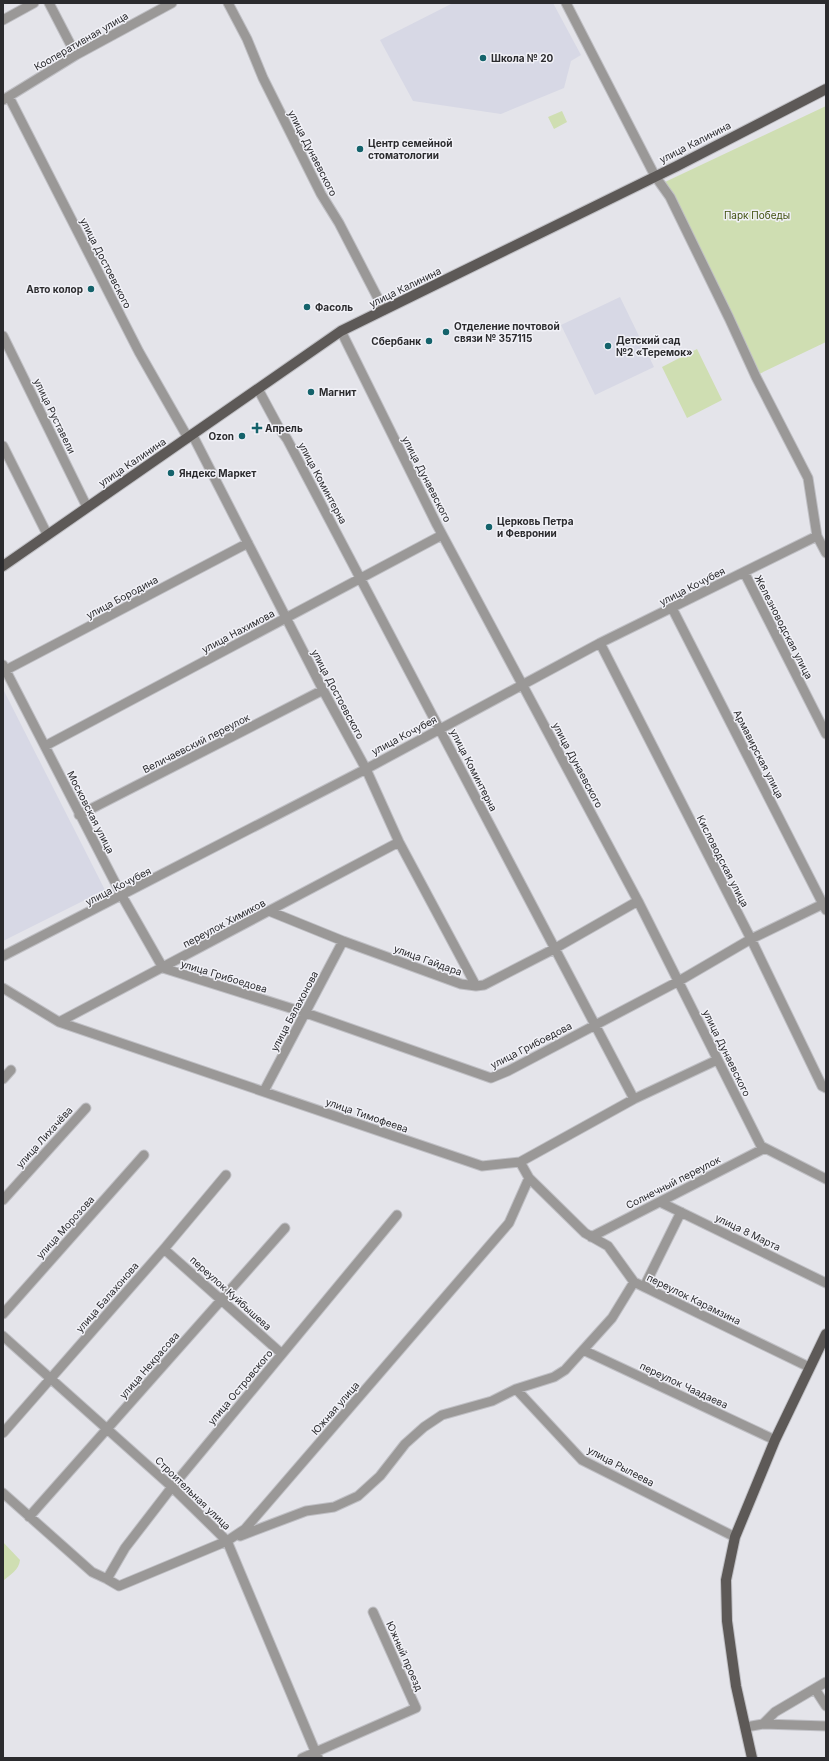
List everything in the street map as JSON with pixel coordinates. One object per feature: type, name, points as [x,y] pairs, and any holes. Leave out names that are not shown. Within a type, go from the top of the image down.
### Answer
[{"type":"main road","name":"улица Калинина","points":[[3,566],[341,331],[655,176],[826,89]]},
{"type":"main road","points":[[752,1758],[736,1686],[727,1621],[726,1580],[735,1537],[775,1440],[826,1334]]},
{"type":"street","points":[[3,20],[34,3]]},
{"type":"street","points":[[49,3],[76,55]]},
{"type":"street","name":"Кооперативная улица","points":[[6,99],[76,55],[172,3]]},
{"type":"street","name":"улица Дунаевского","points":[[228,3],[247,39],[263,78],[321,194],[339,223],[384,310]]},
{"type":"street","points":[[566,3],[655,176],[670,197],[761,389],[808,478],[817,536],[826,553]]},
{"type":"street","name":"улица Достоевского","points":[[6,99],[139,352],[190,436],[248,543],[323,690],[366,769],[399,842],[476,986]]},
{"type":"street","name":"улица Дунаевского","points":[[341,331],[442,535],[638,900],[761,1146],[826,1179]]},
{"type":"street","name":"улица Руставели","points":[[3,336],[87,507]]},
{"type":"street","name":"улица Коминтерна","points":[[258,389],[279,428],[287,438],[634,1099]]},
{"type":"street","points":[[3,446],[47,534]]},
{"type":"street","name":"улица Нахимова","points":[[45,746],[442,535]]},
{"type":"street","name":"улица Кочубея","points":[[3,956],[366,769],[600,643],[817,536]]},
{"type":"street","name":"улица Бородина","points":[[4,668],[248,543]]},
{"type":"street","name":"Железноводская улица","points":[[744,572],[826,734]]},
{"type":"street","name":"Армавирская улица","points":[[672,608],[825,907]]},
{"type":"street","name":"Кисловодская улица","points":[[600,643],[751,939],[822,1086],[826,1088]]},
{"type":"street","name":"Московская улица","points":[[4,668],[79,815],[162,968]]},
{"type":"street","name":"Величаевский переулок","points":[[79,815],[323,690]]},
{"type":"street","name":"переулок Химиков","points":[[59,1022],[399,842]]},
{"type":"street","name":"улица Гайдара","points":[[269,911],[343,941],[461,984],[476,986],[484,985],[554,949],[638,900]]},
{"type":"street","name":"улица Грибоедова","points":[[162,968],[306,1013],[491,1078],[508,1071],[679,981],[751,939],[825,907]]},
{"type":"street","name":"улица Балахонова","points":[[264,1091],[343,941]]},
{"type":"street","name":"улица Тимофеева","points":[[3,988],[59,1022],[482,1166],[520,1162],[634,1099],[718,1060]]},
{"type":"street","points":[[3,1079],[11,1070]]},
{"type":"street","name":"улица Лихачёва","points":[[3,1200],[86,1108]]},
{"type":"street","name":"Солнечный переулок","points":[[591,1237],[765,1148]]},
{"type":"street","name":"улица Морозова","points":[[3,1314],[144,1155]]},
{"type":"street","name":"переулок Карамзина","points":[[520,1162],[528,1178],[585,1233],[608,1246],[634,1282],[809,1367]]},
{"type":"street","name":"улица Балахонова","points":[[3,1432],[164,1249],[226,1175]]},
{"type":"street","name":"Южная улица","points":[[107,1579],[119,1586],[228,1541],[245,1529],[509,1223],[528,1178]]},
{"type":"street","name":"улица 8 Марта","points":[[660,1202],[826,1282]]},
{"type":"street","points":[[644,1287],[681,1212]]},
{"type":"street","name":"улица Островского","points":[[107,1579],[125,1548],[172,1487],[397,1215]]},
{"type":"street","name":"улица Некрасова","points":[[29,1517],[285,1228]]},
{"type":"street","name":"переулок Куйбышева","points":[[164,1249],[222,1299],[282,1354]]},
{"type":"street","points":[[228,1541],[306,1511],[334,1507],[358,1496],[380,1476],[405,1444],[424,1427],[442,1415],[492,1401],[516,1389],[554,1376],[565,1370],[612,1318],[634,1282]]},
{"type":"street","name":"Строительная улица","points":[[3,1336],[172,1487],[228,1541],[317,1755]]},
{"type":"street","name":"переулок Чаадаева","points":[[583,1350],[775,1440]]},
{"type":"street","name":"улица Рылеева","points":[[516,1389],[582,1460],[735,1537]]},
{"type":"street","points":[[3,1493],[92,1572],[107,1579]]},
{"type":"street","name":"Южный проезд","points":[[317,1755],[416,1708],[373,1612]]},
{"type":"street","points":[[763,1724],[775,1712],[815,1690],[826,1682]]},
{"type":"street","points":[[815,1690],[826,1706]]},
{"type":"street","points":[[746,1727],[763,1724],[826,1726]]},
{"type":"street","points":[[302,1758],[317,1755]]},
{"type":"shaded area","name":"Школа № 20","points":[[453,3],[553,3],[581,55],[571,61],[564,88],[501,114],[413,101],[380,40]]},
{"type":"shaded area","name":"Детский сад №2 «Теремок»","points":[[620,297],[654,367],[595,395],[561,325]]},
{"type":"shaded area","points":[[3,689],[105,890],[3,941]]},
{"type":"green space","name":"Парк Победы","points":[[826,106],[826,342],[757,375],[665,182]]},
{"type":"green space","points":[[562,111],[567,122],[554,129],[548,117]]},
{"type":"green space","points":[[697,349],[722,400],[687,418],[662,367]]},
{"type":"green space","points":[[3,1542],[20,1560],[18,1567],[3,1581]]},
{"type":"place","name":"Школа № 20","points":[[483,58]]},
{"type":"place","name":"Центр cемейной cтоматологии","points":[[360,149]]},
{"type":"place","name":"Авто колор","points":[[91,289]]},
{"type":"place","name":"Фасоль","points":[[307,307]]},
{"type":"place","name":"Отделение почтовой связи № 357115","points":[[446,332]]},
{"type":"place","name":"Сбербанк","points":[[429,341]]},
{"type":"place","name":"Детский сад №2 «Теремок»","points":[[608,346]]},
{"type":"place","name":"Магнит","points":[[311,392]]},
{"type":"place","name":"Апрель","points":[[257,428]]},
{"type":"place","name":"Ozon","points":[[242,436]]},
{"type":"place","name":"Яндекс Маркет","points":[[171,473]]},
{"type":"place","name":"Церковь Петра и Февронии","points":[[489,527]]}]
